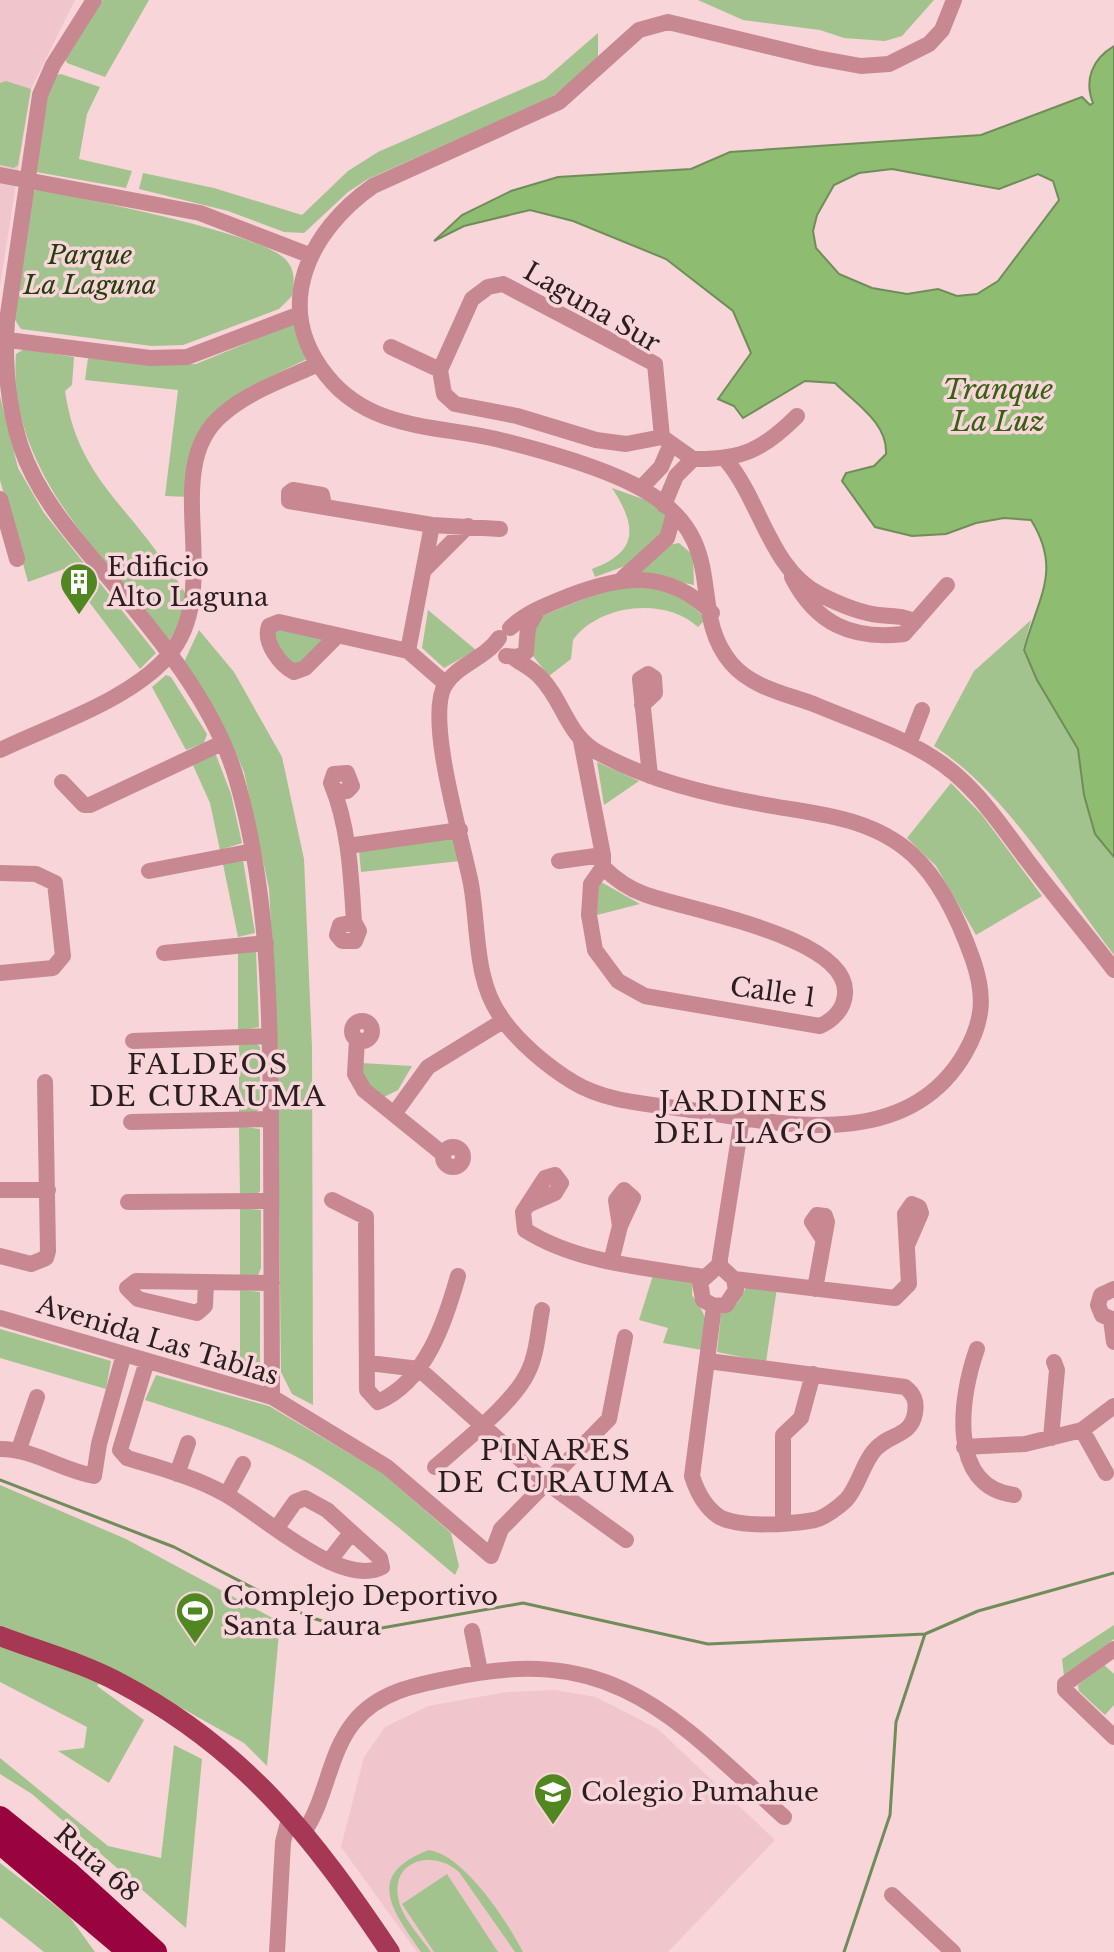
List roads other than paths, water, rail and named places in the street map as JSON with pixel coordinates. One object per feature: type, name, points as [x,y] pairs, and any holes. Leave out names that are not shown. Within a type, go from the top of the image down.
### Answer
[{"type":"highway","name":"Ruta 68","points":[[0,1818],[67,1872],[155,1952]]},
{"type":"highway","name":"Ruta 68","points":[[0,1842],[130,1952]]},
{"type":"highway","points":[[71,1899],[112,1952]]},
{"type":"main road","points":[[0,1636],[118,1682],[186,1723],[245,1768],[304,1832],[390,1952]]},
{"type":"street","points":[[94,0],[53,65],[40,95],[3,340],[8,386],[21,447],[56,512],[201,703],[236,779],[253,851],[266,943],[270,1036],[272,1397]]},
{"type":"street","points":[[954,0],[942,30],[929,44],[889,64],[861,66],[817,58],[743,43],[668,22],[639,30],[559,102],[373,186],[326,230],[309,255],[302,280],[300,314],[318,364],[348,397],[384,418],[495,439],[641,488],[669,509],[696,542],[708,584],[712,613],[726,656],[749,679],[909,744],[950,769],[982,799],[1114,970]]},
{"type":"street","points":[[0,175],[200,213],[309,255]]},
{"type":"street","points":[[282,243],[301,242],[326,230]]},
{"type":"street","points":[[282,243],[298,262],[302,280]]},
{"type":"street","name":"Laguna Sur","points":[[440,370],[472,299],[488,287],[503,284],[655,364],[666,440]]},
{"type":"street","points":[[3,340],[150,358],[187,357],[300,314]]},
{"type":"street","points":[[391,347],[440,370],[444,394],[455,404],[517,416],[596,440],[626,444],[666,440],[693,459],[726,460],[748,453],[775,438],[797,416]]},
{"type":"street","points":[[0,750],[147,677],[168,656],[191,612],[194,475],[210,428],[220,415],[250,395],[318,364]]},
{"type":"street","points":[[641,488],[661,467],[666,440]]},
{"type":"street","points":[[581,741],[650,776],[706,793],[831,814],[893,841],[912,854],[940,890],[980,983],[981,1015],[972,1040],[947,1078],[915,1104],[860,1124],[813,1127],[610,1097],[574,1083],[503,1021],[482,980],[475,905],[437,722],[446,684],[459,669],[489,651],[504,633],[539,608],[623,578],[667,538],[676,476],[693,459]]},
{"type":"street","points":[[726,460],[741,478],[791,576],[818,594],[856,610],[902,615],[915,622],[947,585]]},
{"type":"street","points":[[0,499],[17,559]]},
{"type":"street","points":[[324,505],[432,525],[500,529]]},
{"type":"street","points":[[408,651],[432,525]]},
{"type":"street","points":[[425,569],[468,526]]},
{"type":"street","points":[[667,538],[696,542]]},
{"type":"street","points":[[623,578],[654,581],[686,591],[712,613]]},
{"type":"street","points":[[686,591],[708,584]]},
{"type":"street","points":[[459,669],[518,650],[539,608]]},
{"type":"street","points":[[504,633],[519,629],[518,650],[581,741],[603,861],[559,861]]},
{"type":"street","points":[[504,633],[499,648],[518,650]]},
{"type":"street","points":[[337,636],[408,651],[446,684]]},
{"type":"street","points":[[642,705],[650,776]]},
{"type":"street","points":[[909,744],[922,710]]},
{"type":"street","points":[[62,782],[84,805],[90,805],[222,743]]},
{"type":"street","points":[[336,792],[348,846],[354,922]]},
{"type":"street","points":[[348,846],[460,830]]},
{"type":"street","points":[[149,871],[253,851]]},
{"type":"street","name":"Calle 1","points":[[603,861],[618,882],[641,893],[781,933],[811,949],[841,974],[845,994],[841,1008],[832,1019],[820,1026],[656,998],[626,987],[611,974],[595,950],[589,915],[591,884],[603,861]]},
{"type":"street","points":[[0,873],[36,874],[55,883],[63,956],[53,968],[0,973]]},
{"type":"street","points":[[164,953],[266,943]]},
{"type":"street","points":[[390,1111],[398,1094],[409,1089],[428,1067],[503,1021]]},
{"type":"street","points":[[133,1041],[270,1036]]},
{"type":"street","points":[[357,1040],[357,1080],[443,1154]]},
{"type":"street","points":[[0,1256],[31,1264],[46,1258],[45,1082]]},
{"type":"street","points":[[530,1204],[523,1212],[525,1230],[545,1243],[611,1262],[703,1277],[718,1267],[720,1259],[742,1118]]},
{"type":"street","points":[[131,1122],[271,1119]]},
{"type":"street","points":[[0,1190],[48,1190]]},
{"type":"street","points":[[332,1200],[366,1217],[367,1390],[378,1402],[419,1369],[446,1318],[458,1276]]},
{"type":"street","points":[[128,1202],[271,1201]]},
{"type":"street","points":[[611,1262],[620,1226]]},
{"type":"street","points":[[815,1289],[823,1239]]},
{"type":"street","points":[[720,1259],[721,1268],[734,1279],[895,1298],[909,1284],[908,1243]]},
{"type":"street","points":[[122,1267],[129,1288],[138,1299],[197,1313],[205,1306],[206,1282]]},
{"type":"street","points":[[703,1277],[700,1294],[714,1306],[726,1305],[734,1296],[734,1279]]},
{"type":"street","points":[[122,1310],[129,1288],[136,1281],[272,1283]]},
{"type":"street","points":[[1114,1289],[1105,1291],[1099,1300],[1099,1311],[1113,1320],[1114,1342]]},
{"type":"street","points":[[708,1361],[905,1387],[913,1394],[917,1404],[913,1423],[907,1432],[890,1438],[874,1450],[847,1499],[818,1519],[738,1524],[719,1516],[697,1493],[692,1476],[714,1306]]},
{"type":"street","points":[[435,1467],[484,1423],[526,1378],[542,1310]]},
{"type":"street","name":"Avenida Las Tablas","points":[[0,1318],[272,1397],[387,1467],[491,1556],[501,1529]]},
{"type":"street","points":[[471,1539],[501,1529],[609,1419],[625,1337]]},
{"type":"street","points":[[977,1349],[966,1399],[964,1447],[970,1469],[986,1486],[1014,1495]]},
{"type":"street","points":[[0,1449],[19,1449],[66,1471],[94,1476],[124,1354]]},
{"type":"street","points":[[147,1361],[120,1450],[127,1458],[227,1494],[276,1529],[353,1571],[373,1571],[382,1567],[380,1558],[327,1510],[305,1498],[295,1502],[276,1529]]},
{"type":"street","points":[[1051,1438],[1057,1370],[1054,1362]]},
{"type":"street","points":[[369,1363],[419,1369],[484,1423],[547,1483],[626,1540]]},
{"type":"street","points":[[783,1522],[783,1435],[801,1418],[813,1374]]},
{"type":"street","points":[[19,1449],[37,1397]]},
{"type":"street","points":[[964,1447],[1051,1438],[1082,1430],[1114,1406]]},
{"type":"street","points":[[1082,1430],[1106,1473]]},
{"type":"street","points":[[177,1474],[188,1443]]},
{"type":"street","points":[[227,1494],[243,1464]]},
{"type":"street","points":[[330,1560],[351,1533]]},
{"type":"street","points":[[472,1631],[480,1671]]},
{"type":"street","points":[[1114,1649],[1065,1684],[1065,1690],[1114,1737]]},
{"type":"street","points":[[304,1832],[316,1815],[342,1741],[353,1723],[372,1705],[416,1685],[480,1671],[546,1669],[573,1672],[603,1679],[636,1693],[665,1710],[784,1817]]},
{"type":"street","points":[[277,1952],[283,1842],[290,1815]]},
{"type":"street","points":[[892,1895],[953,1952]]},
{"type":"water","name":"Tranque La Luz","points":[[1114,46],[1114,857],[1095,834],[1084,795],[1078,749],[1037,680],[1024,650],[1046,570],[1040,538],[1031,520],[1004,518],[976,523],[946,534],[912,536],[875,527],[842,481],[846,473],[874,466],[886,454],[882,433],[876,423],[835,383],[805,381],[743,418],[734,406],[718,399],[751,353],[733,311],[666,259],[573,221],[530,210],[464,226],[434,241],[462,215],[511,191],[558,177],[691,169],[730,152],[981,135],[1082,97],[1090,105],[1093,103],[1089,86],[1092,71],[1106,51]],"holes":[[[892,169],[999,189],[1038,174],[1053,181],[1059,200],[998,281],[977,294],[957,296],[938,289],[907,294],[872,288],[839,274],[816,248],[813,231],[817,215],[834,185],[859,173]]]},
{"type":"waterway","points":[[0,1480],[174,1547],[309,1617],[359,1632],[523,1603],[708,1644],[925,1634],[978,1611],[1114,1573]]},
{"type":"waterway","points":[[844,1952],[890,1815],[896,1722],[925,1634]]},
{"type":"place","name":"Edificio Alto Laguna","points":[[79,616]]},
{"type":"place","name":"Complejo Deportivo Santa Laura","points":[[195,1645]]},
{"type":"place","name":"Colegio Pumahue","points":[[553,1826]]},
{"type":"district","name":"FALDEOS DE CURAUMA","points":[[208,1080]]},
{"type":"district","name":"JARDINES DEL LAGO","points":[[744,1117]]},
{"type":"district","name":"PINARES DE CURAUMA","points":[[556,1466]]},
{"type":"park label","name":"Parque La Laguna","points":[[90,270]]}]
